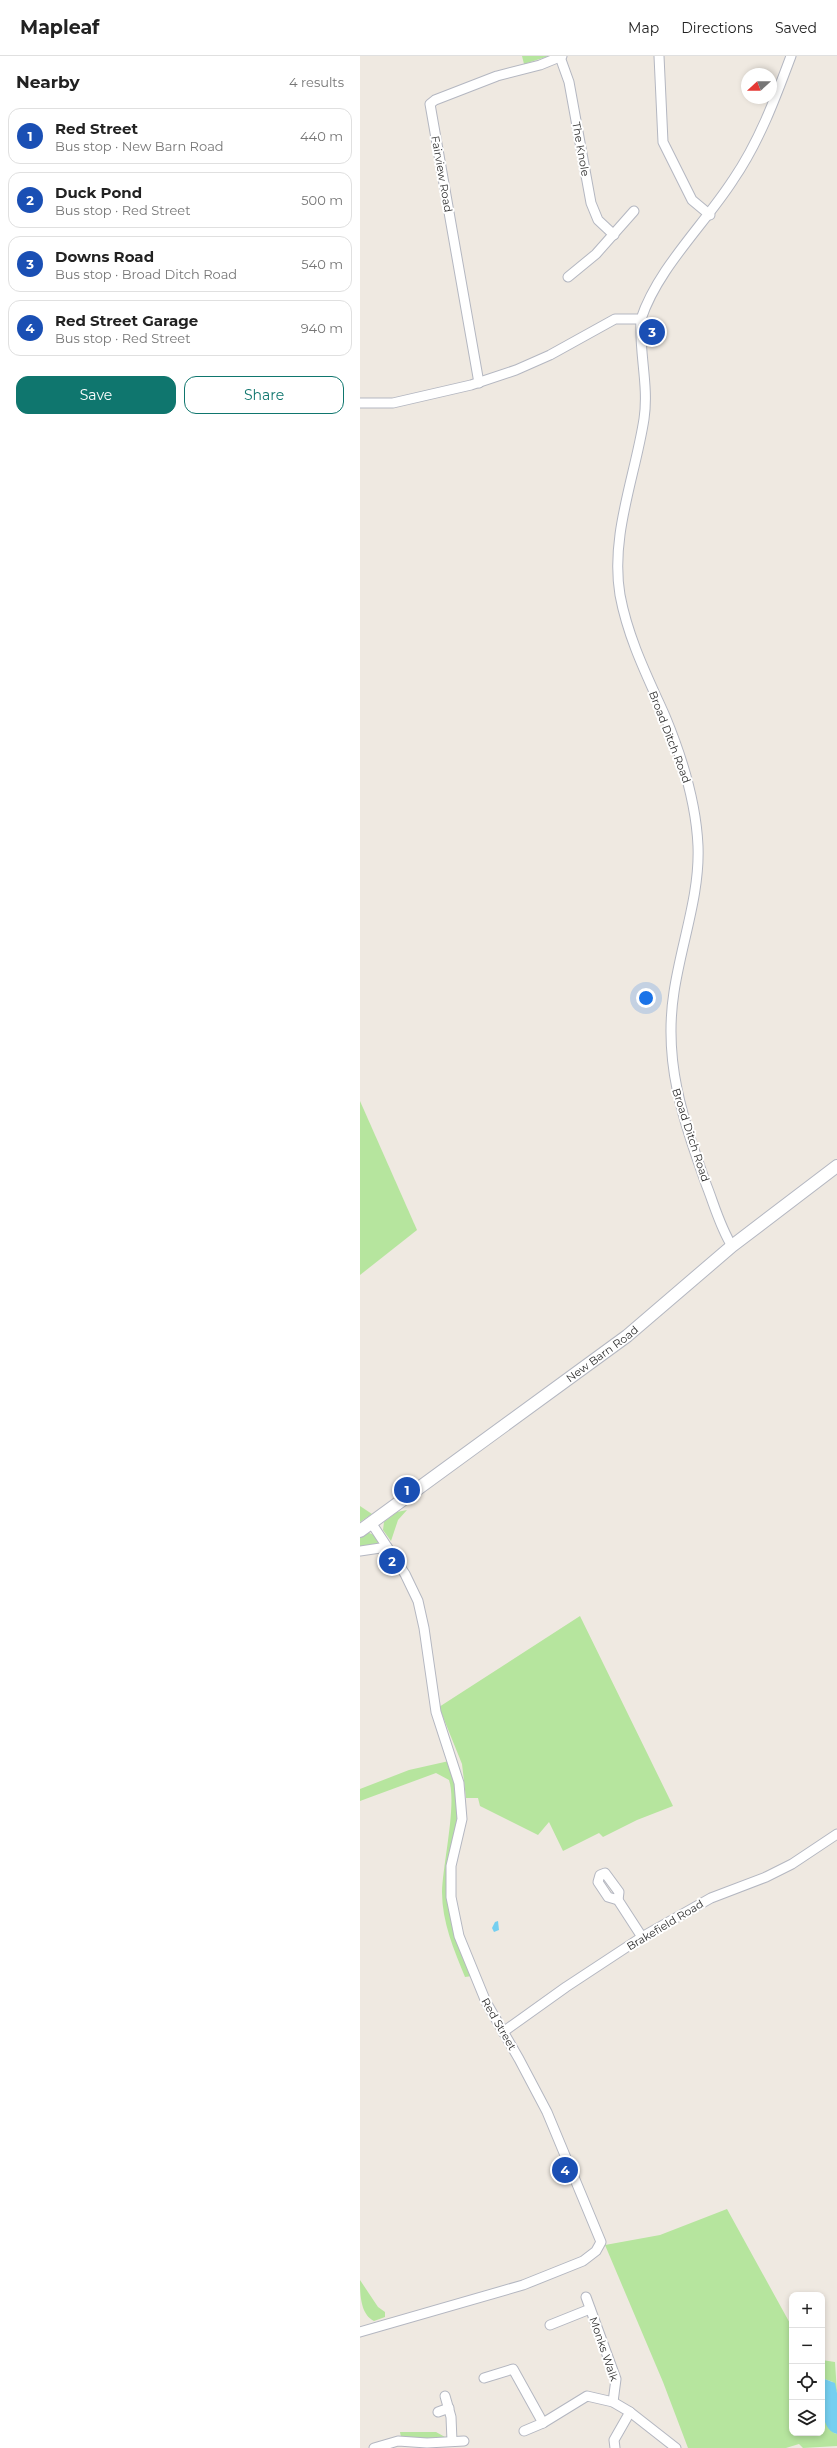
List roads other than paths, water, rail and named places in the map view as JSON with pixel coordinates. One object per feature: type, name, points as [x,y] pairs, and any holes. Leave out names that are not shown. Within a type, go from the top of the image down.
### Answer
[{"type":"street","name":"The Knole","points":[[561,56],[570,82],[591,203],[598,220],[614,235]]},
{"type":"street","name":"Fairview Road","points":[[479,383],[430,104],[435,100],[491,78],[540,65],[561,56]]},
{"type":"street","points":[[659,56],[663,142],[692,200],[710,215]]},
{"type":"street","name":"Broad Ditch Road","points":[[732,1246],[721,1225],[680,1108],[669,1043],[674,992],[693,897],[697,862],[698,848],[694,804],[671,732],[628,630],[620,592],[618,560],[624,511],[644,418],[645,386],[640,332],[641,319],[648,300],[662,276],[710,215],[735,178],[760,134],[791,56]]},
{"type":"street","points":[[568,277],[596,254],[634,211]]},
{"type":"street","points":[[360,403],[393,403],[479,383],[550,355],[616,318],[641,319]]},
{"type":"street","name":"New Barn Road","points":[[360,1531],[372,1524],[489,1435],[623,1339],[732,1246],[837,1166]]},
{"type":"street","name":"Red Street","points":[[360,2332],[523,2284],[581,2262],[593,2254],[600,2246],[601,2240],[547,2112],[481,1992],[457,1926],[451,1897],[451,1866],[462,1819],[459,1783],[436,1712],[421,1610],[411,1585],[372,1524]]},
{"type":"street","points":[[360,1551],[387,1547]]},
{"type":"street","name":"Brakefield Road","points":[[503,2032],[561,1990],[642,1937],[711,1898],[766,1877],[792,1864],[837,1834]]},
{"type":"street","points":[[618,1900],[642,1937]]},
{"type":"street","name":"Monks Walk","points":[[586,2297],[616,2380],[613,2402]]},
{"type":"street","points":[[550,2325],[590,2309]]},
{"type":"street","points":[[484,2378],[513,2369],[543,2423]]},
{"type":"street","points":[[445,2396],[449,2408],[452,2441]]},
{"type":"street","points":[[524,2431],[543,2423],[587,2396],[613,2402],[630,2412],[676,2448]]},
{"type":"street","points":[[438,2412],[449,2408]]},
{"type":"street","points":[[615,2448],[614,2440],[630,2412]]},
{"type":"street","points":[[374,2448],[398,2441],[427,2443],[464,2441]]},
{"type":"water","points":[[498,1921],[499,1930],[494,1932],[492,1928],[495,1922]]},
{"type":"water","points":[[825,2379],[835,2383],[837,2393],[837,2434],[831,2431],[825,2421]]},
{"type":"place","name":"Downs Road","points":[[652,332]]},
{"type":"place","name":"Red Street","points":[[407,1490]]},
{"type":"place","name":"Duck Pond","points":[[392,1561]]},
{"type":"place","name":"Red Street Garage","points":[[565,2170]]}]
